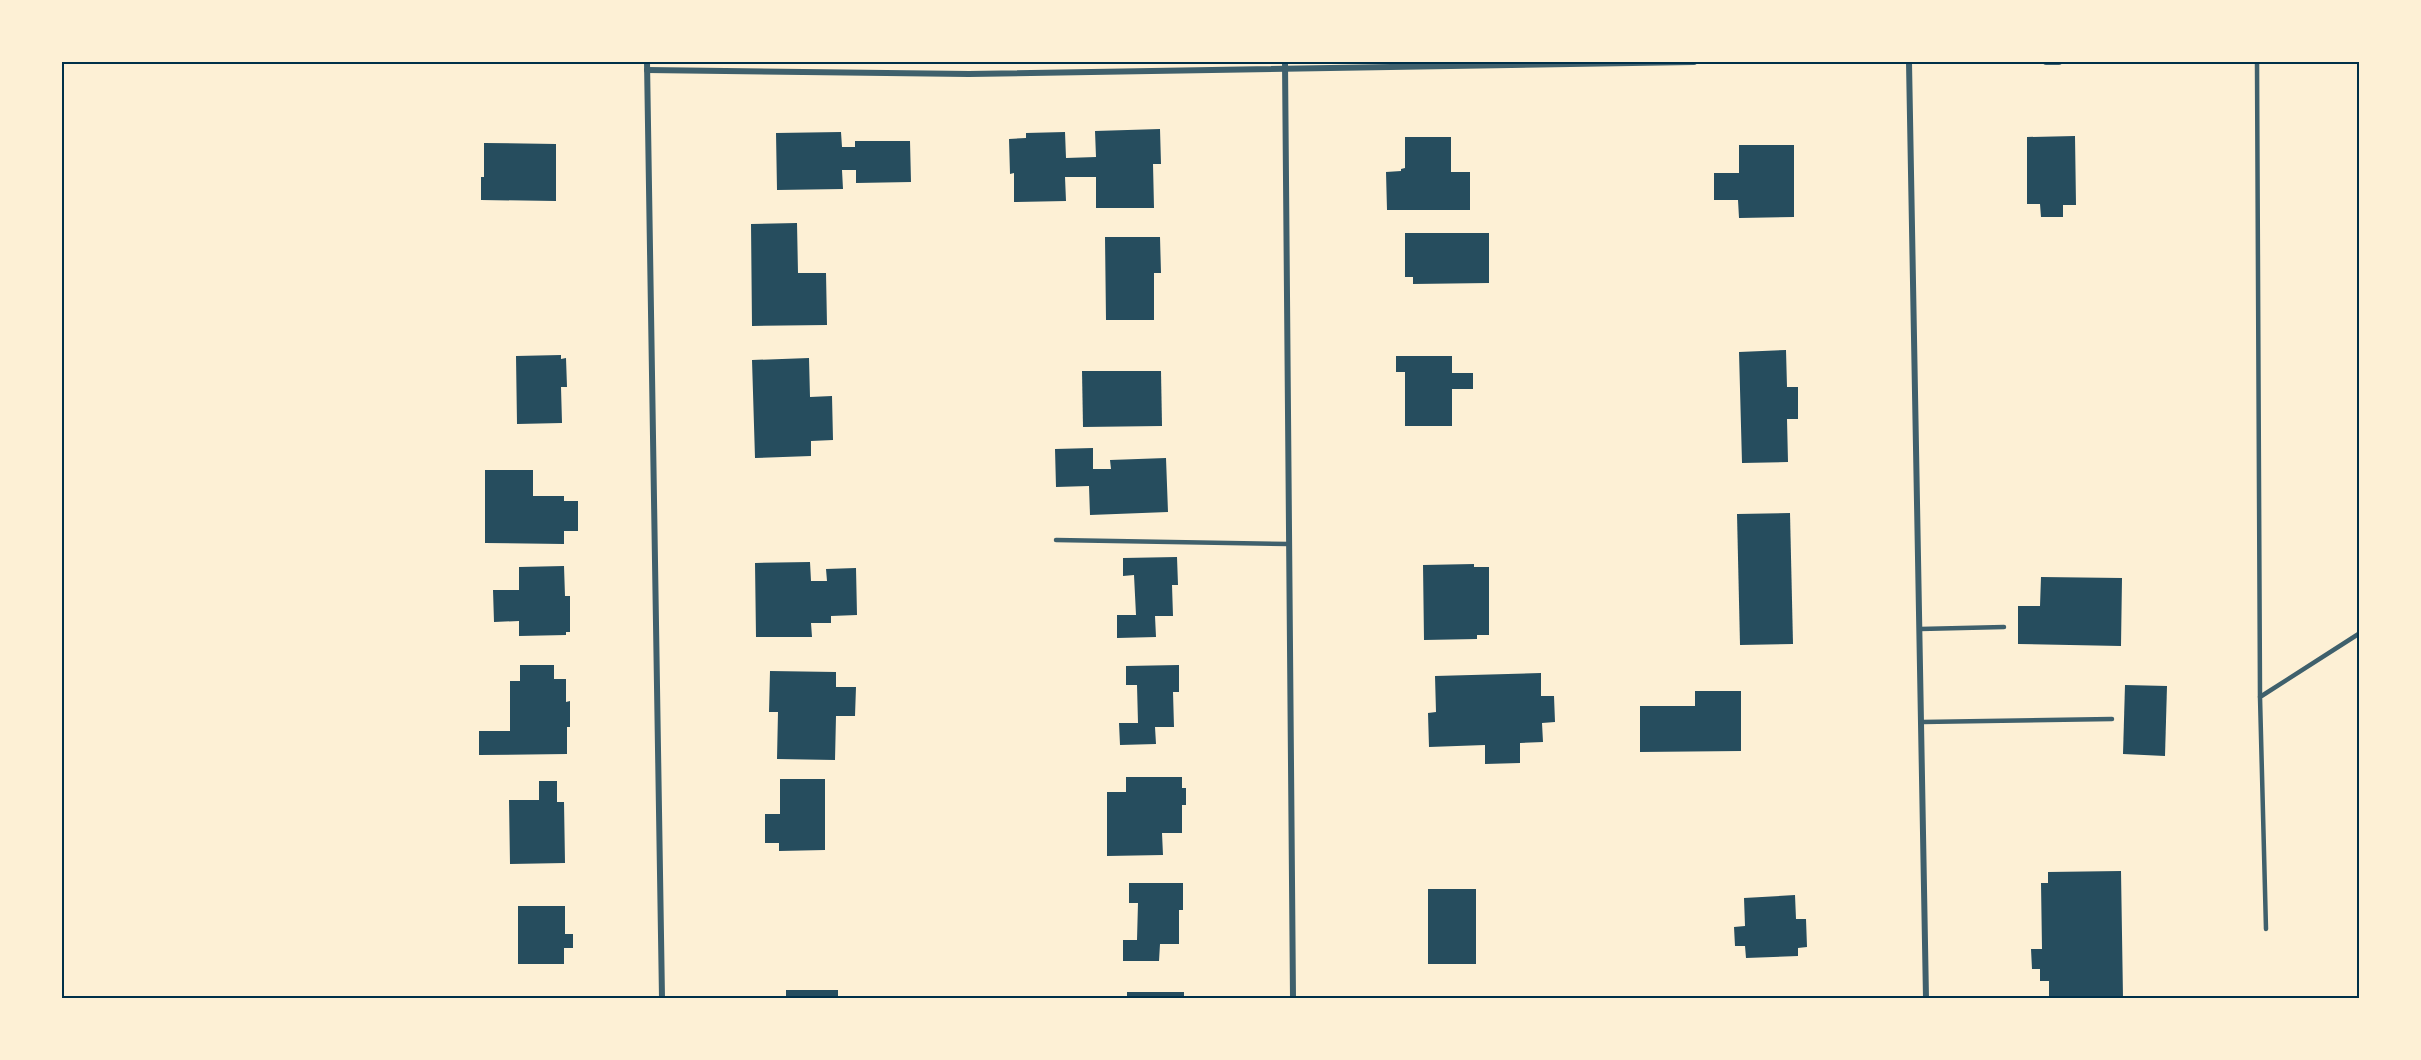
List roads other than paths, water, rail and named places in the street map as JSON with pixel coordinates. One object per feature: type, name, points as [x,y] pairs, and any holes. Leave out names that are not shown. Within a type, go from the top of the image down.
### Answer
[{"type":"street","points":[[647,62],[662,999]]},
{"type":"street","points":[[647,70],[969,74],[1285,65],[1694,62]]},
{"type":"street","points":[[1909,62],[1926,999]]},
{"type":"street","points":[[2046,62],[2060,62]]},
{"type":"street","points":[[1285,65],[1293,999]]},
{"type":"lane","points":[[2257,62],[2260,697],[2266,928]]},
{"type":"lane","points":[[1056,540],[1289,544]]},
{"type":"lane","points":[[1920,629],[2004,627]]},
{"type":"lane","points":[[2260,697],[2360,633]]},
{"type":"lane","points":[[1922,722],[2112,719]]}]
